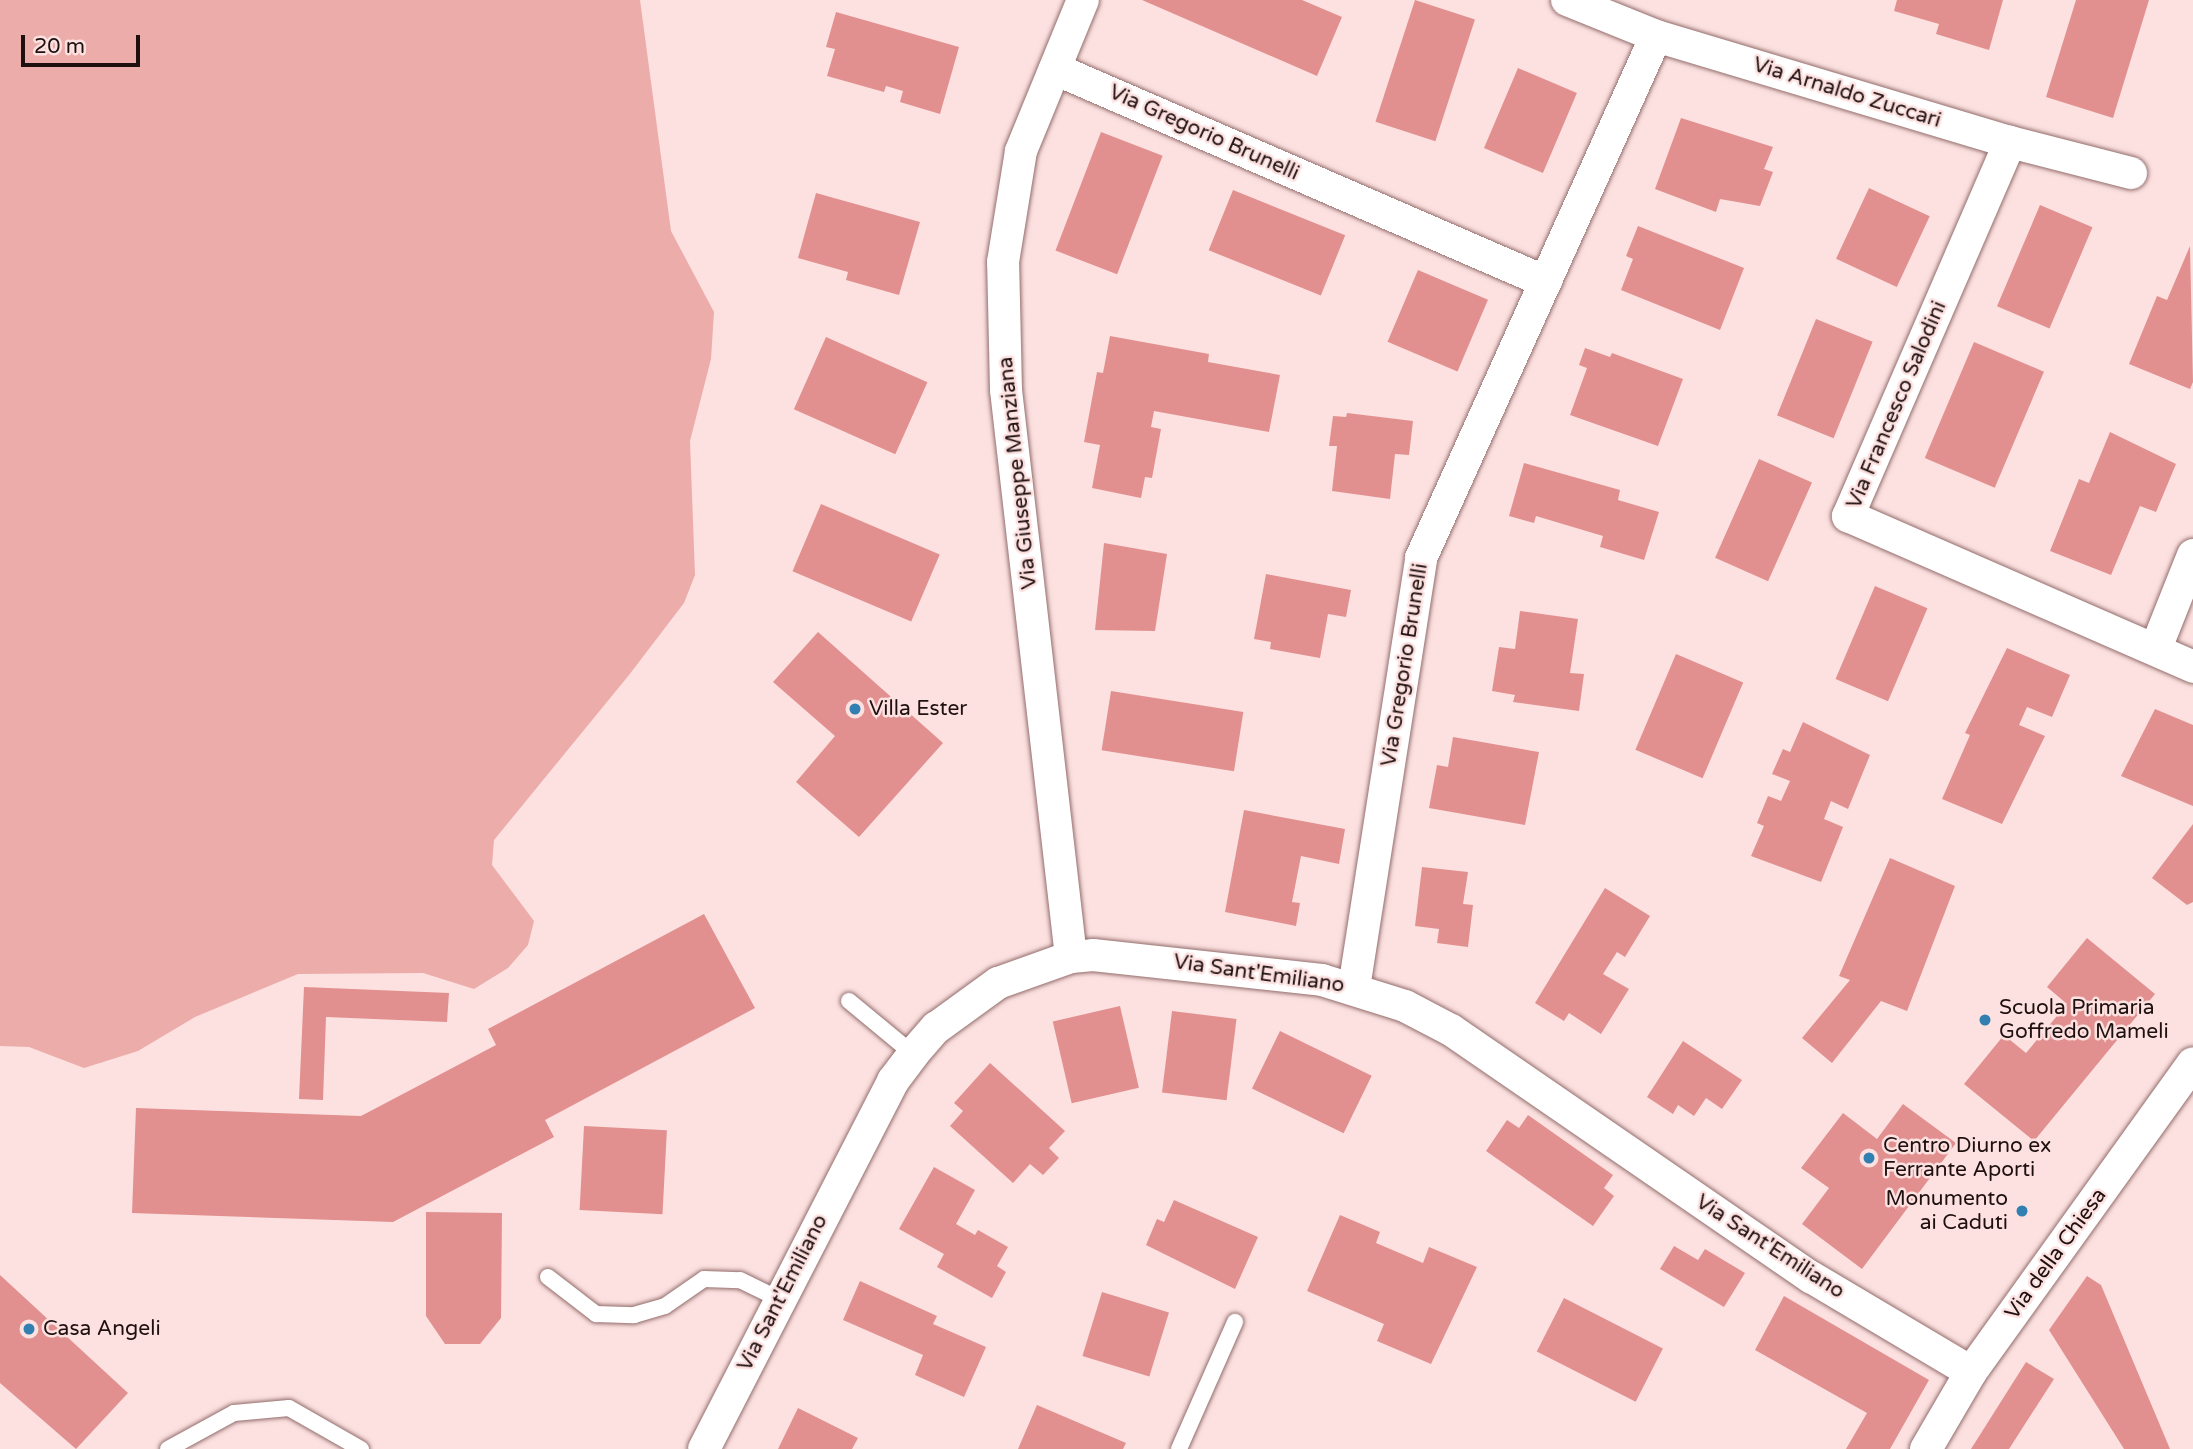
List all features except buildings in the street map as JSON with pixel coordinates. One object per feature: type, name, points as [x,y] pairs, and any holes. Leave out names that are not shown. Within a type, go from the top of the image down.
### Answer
[{"type":"street","name":"Via Giuseppe Manziana","points":[[1071,957],[1006,390],[1004,275],[1021,151],[1083,0]]},
{"type":"street","name":"Via Arnaldo Zuccari","points":[[1567,0],[1656,36],[2010,142],[2131,173]]},
{"type":"street","name":"Via Gregorio Brunelli","points":[[1354,988],[1421,558],[1656,36]]},
{"type":"street","name":"Via Gregorio Brunelli","points":[[1055,69],[1546,282]]},
{"type":"street","name":"Via Francesco Salodini","points":[[2010,142],[1848,516],[2156,648],[2193,667]]},
{"type":"street","points":[[2156,648],[2193,555]]},
{"type":"street","name":"Via Sant'Emiliano","points":[[705,1449],[779,1299],[893,1081],[913,1054],[936,1028],[998,983],[1071,957],[1118,954],[1354,988],[1405,1006],[1451,1030],[1811,1277],[1971,1372]]},
{"type":"street","name":"Via della Chiesa","points":[[1926,1449],[1971,1372],[2193,1063]]},
{"type":"lane","points":[[849,1001],[913,1054]]},
{"type":"lane","points":[[548,1276],[597,1314],[634,1315],[664,1306],[704,1279],[740,1280],[779,1299]]},
{"type":"lane","points":[[1179,1449],[1235,1322]]},
{"type":"lane","points":[[168,1449],[234,1413],[289,1408],[361,1449]]},
{"type":"shaded area","points":[[0,0],[640,0],[671,231],[714,312],[711,359],[690,441],[695,575],[684,603],[629,675],[494,840],[492,865],[534,921],[528,945],[508,968],[474,989],[423,973],[298,974],[195,1017],[138,1051],[84,1068],[29,1047],[0,1046]]},
{"type":"place","name":"Villa Ester","points":[[855,709]]},
{"type":"place","name":"Scuola Primaria Goffredo Mameli","points":[[1985,1020]]},
{"type":"place","name":"Centro Diurno ex Ferrante Aporti","points":[[1869,1158]]},
{"type":"place","name":"Monumento ai Caduti","points":[[2022,1211]]},
{"type":"place","name":"Casa Angeli","points":[[29,1329]]}]
